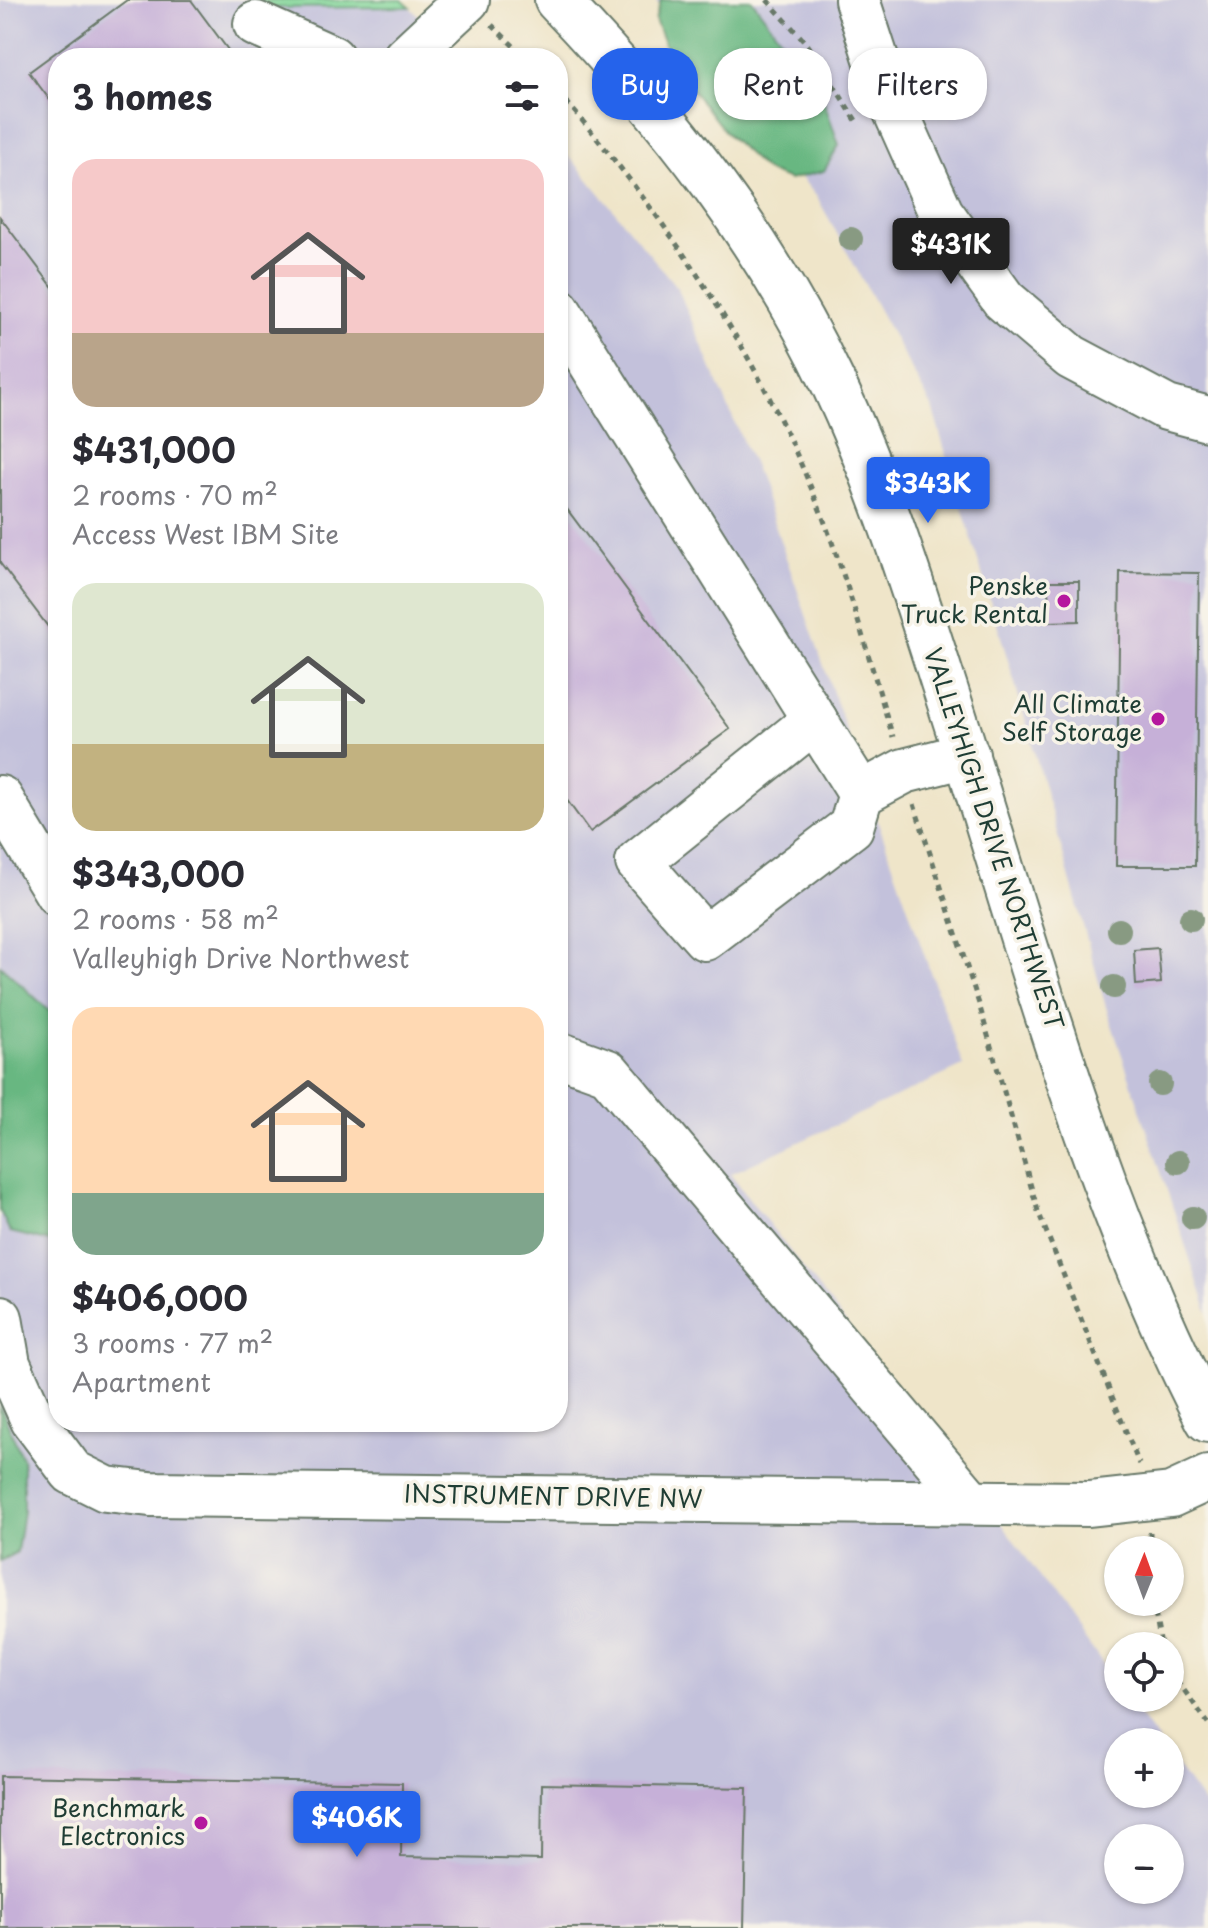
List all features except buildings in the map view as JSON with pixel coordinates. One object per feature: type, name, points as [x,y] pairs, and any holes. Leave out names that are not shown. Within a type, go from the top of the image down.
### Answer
[{"type":"street","name":"VALLEYHIGH DRIVE NORTHWEST","points":[[557,0],[638,87],[711,179],[807,331],[878,486],[1109,1200],[1164,1330],[1208,1420]]},
{"type":"street","points":[[857,0],[887,92],[941,213],[1004,300],[1071,357],[1167,408],[1208,419]]},
{"type":"street","points":[[416,48],[466,1]]},
{"type":"street","points":[[256,24],[310,48]]},
{"type":"street","points":[[568,326],[861,794]]},
{"type":"street","points":[[815,720],[638,862],[705,938],[851,827],[861,794],[904,771],[967,755]]},
{"type":"street","points":[[0,798],[48,877]]},
{"type":"street","points":[[568,1058],[608,1072],[970,1501]]},
{"type":"street","name":"INSTRUMENT DRIVE NW","points":[[0,1318],[8,1364],[33,1420],[72,1472],[106,1489],[150,1494],[1117,1503],[1171,1495],[1208,1478]]},
{"type":"path","points":[[466,1],[515,48]]},
{"type":"path","points":[[1184,1690],[1208,1723]]},
{"type":"shaded area","points":[[0,0],[402,0],[452,48],[48,48],[48,1036],[0,1031]]},
{"type":"shaded area","points":[[655,0],[1208,0],[1208,1313],[1106,1007],[1016,687],[932,407],[817,197],[754,120],[832,120],[832,48],[714,48],[714,72],[698,48],[694,48]]},
{"type":"shaded area","points":[[568,156],[678,289],[758,477],[963,1066],[730,1174],[1002,1524],[1104,1666],[1104,1712],[1137,1712],[1149,1728],[1104,1728],[1104,1808],[1184,1808],[1184,1776],[1208,1809],[1208,1928],[0,1928],[0,1511],[23,1460],[0,1405],[0,1211],[11,1232],[48,1241],[48,1432],[568,1432]]},
{"type":"green space","points":[[262,0],[402,0],[410,7],[254,8]]},
{"type":"green space","points":[[661,0],[752,0],[788,48],[714,48],[714,118],[698,97],[698,48],[666,48],[655,20]]},
{"type":"green space","points":[[716,120],[830,120],[839,145],[824,171],[789,180],[766,171]]},
{"type":"green space","points":[[0,965],[48,1010],[48,1241],[10,1232],[0,1211]]},
{"type":"green space","points":[[0,1405],[23,1460],[23,1511],[17,1552],[0,1561]]},
{"type":"place","name":"Penske Truck Rental","points":[[1064,601]]},
{"type":"place","name":"All Climate Self Storage","points":[[1158,719]]},
{"type":"place","name":"Benchmark Electronics","points":[[201,1823]]}]
